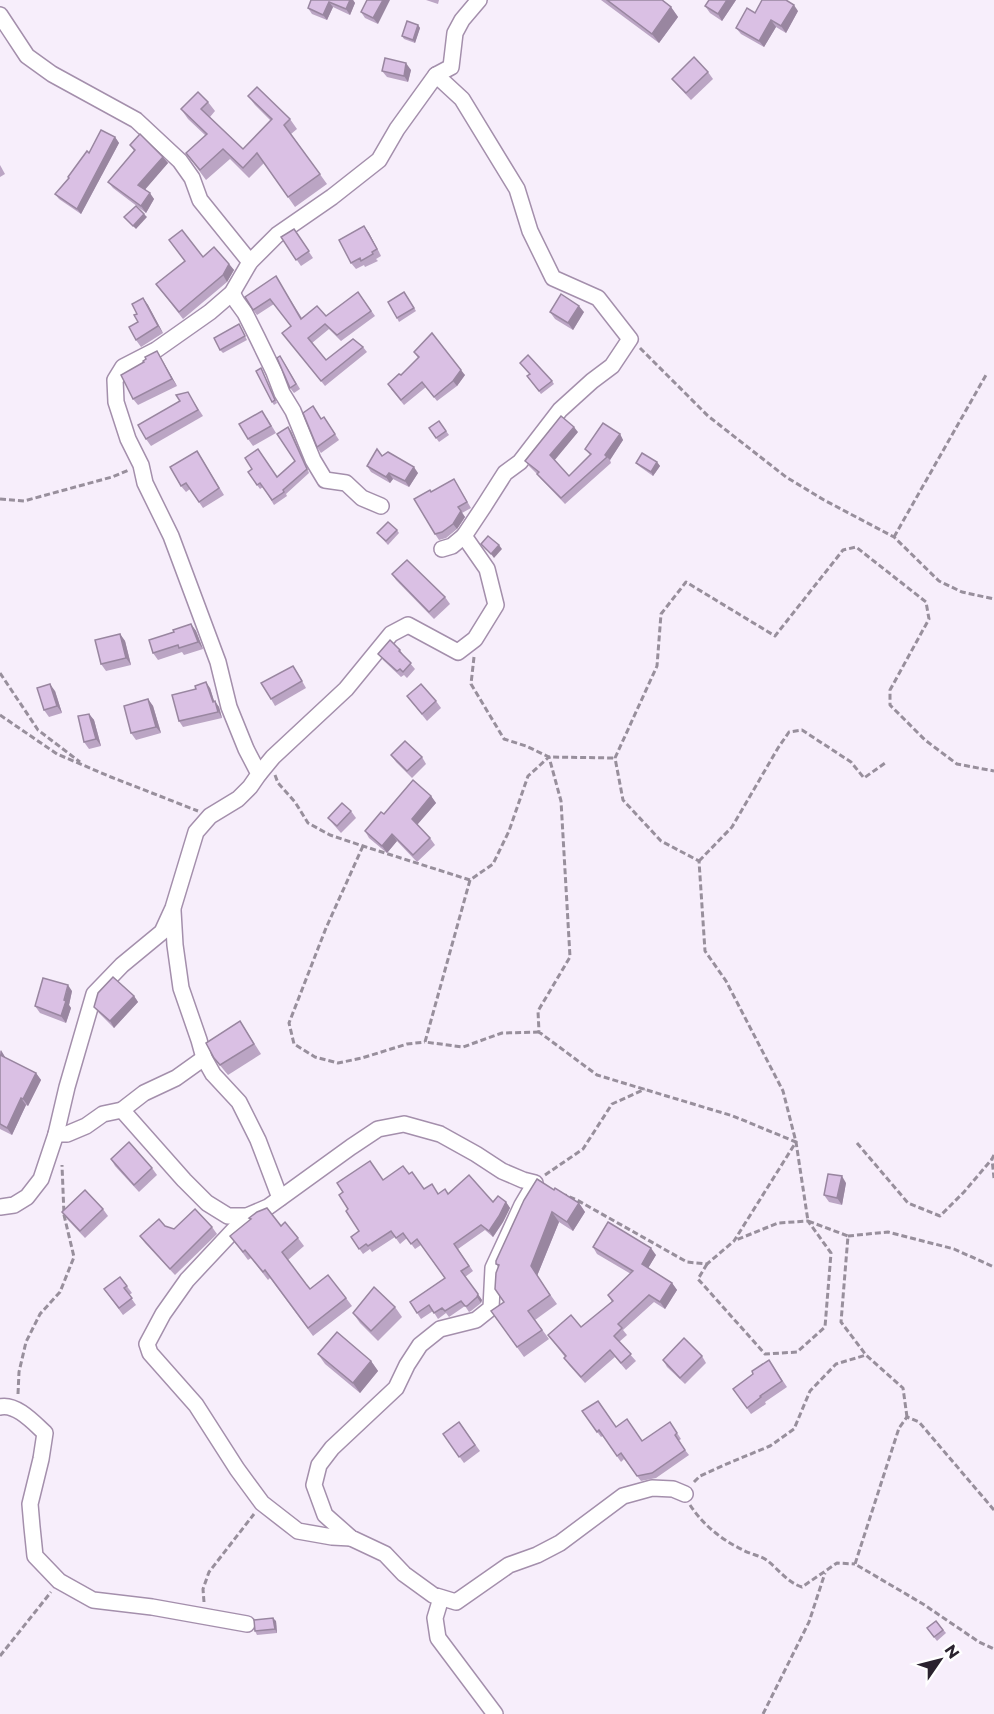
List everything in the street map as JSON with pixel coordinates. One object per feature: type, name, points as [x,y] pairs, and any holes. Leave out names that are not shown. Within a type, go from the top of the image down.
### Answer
[{"type":"street","points":[[259,774],[229,707],[218,662],[171,536],[145,483],[141,465],[128,439],[116,402],[115,380],[123,367],[156,350],[210,312],[232,293],[250,262],[277,235],[379,160],[397,129],[436,75],[451,67],[455,33],[462,20],[479,0]]},
{"type":"street","points":[[0,15],[27,56],[52,74],[136,120],[180,161],[192,178],[200,200],[250,262]]},
{"type":"street","points":[[436,75],[462,99],[517,189],[530,231],[554,278],[598,298],[630,339],[612,366],[560,410],[520,462],[505,472],[464,536],[452,546],[442,549]]},
{"type":"street","points":[[232,293],[249,321],[282,393],[293,411],[313,460],[325,480],[346,483],[362,498],[381,506]]},
{"type":"street","points":[[0,1207],[14,1205],[27,1197],[41,1179],[56,1134],[67,1086],[94,994],[122,965],[162,932],[173,908],[196,832],[210,816],[238,799],[250,787],[273,757],[346,689],[391,634],[408,625],[458,652],[475,639],[496,605],[487,569],[464,536]]},
{"type":"street","points":[[173,908],[182,988],[204,1058],[213,1074],[239,1102],[258,1140],[280,1198]]},
{"type":"street","points":[[56,1134],[68,1134],[86,1126],[103,1114],[122,1110],[144,1093],[176,1078],[204,1058]]},
{"type":"street","points":[[122,1110],[184,1180],[207,1203],[228,1216],[247,1216],[268,1207],[378,1129],[404,1124],[440,1134],[502,1171],[535,1183],[522,1205],[493,1268],[491,1308],[476,1320],[440,1329],[420,1345],[396,1388],[340,1440],[319,1465],[314,1485],[325,1515],[351,1538],[385,1554],[404,1574],[433,1595],[456,1602],[509,1565],[537,1555],[560,1543],[623,1496],[652,1488],[674,1489],[685,1494]]},
{"type":"street","points":[[247,1216],[187,1280],[163,1314],[147,1344],[150,1353],[196,1405],[262,1503],[298,1531],[351,1538]]},
{"type":"street","points":[[7,1408],[25,1414],[45,1433],[30,1504],[33,1537],[35,1556],[59,1581],[93,1600],[152,1607],[246,1624]]},
{"type":"street","points":[[441,1598],[435,1618],[438,1638],[495,1714]]},
{"type":"path","points":[[630,339],[708,416],[786,477],[894,537],[939,582],[962,592],[994,599]]},
{"type":"path","points":[[894,537],[986,375]]},
{"type":"path","points":[[0,499],[24,501],[112,477],[141,465]]},
{"type":"path","points":[[699,861],[661,840],[623,800],[615,758],[657,666],[661,614],[686,582],[775,636],[843,550],[856,547],[926,602],[929,619],[890,690],[890,705],[925,740],[957,764],[994,771]]},
{"type":"path","points":[[475,639],[471,684],[504,739],[549,757],[615,758]]},
{"type":"path","points":[[0,674],[38,730],[84,765]]},
{"type":"path","points":[[0,715],[57,754],[210,816]]},
{"type":"path","points":[[796,1142],[734,1240],[707,1264],[698,1279],[765,1354],[797,1352],[825,1327],[831,1253],[808,1221],[796,1142],[783,1091],[726,981],[705,951],[699,861],[732,826],[777,748],[789,732],[802,730],[851,762],[864,778],[885,763]]},
{"type":"path","points":[[273,757],[273,768],[278,783],[295,802],[308,823],[330,835],[470,880]]},
{"type":"path","points":[[425,1042],[470,880],[492,864],[509,831],[528,776],[549,757]]},
{"type":"path","points":[[540,1032],[538,1011],[570,957],[561,801],[549,757]]},
{"type":"path","points":[[363,846],[326,928],[289,1023],[294,1044],[315,1057],[338,1063],[407,1044],[425,1042],[463,1047],[502,1032],[540,1032],[597,1075],[733,1116],[796,1142]]},
{"type":"path","points":[[535,1183],[583,1149],[612,1104],[645,1089]]},
{"type":"path","points":[[7,1408],[18,1395],[19,1372],[26,1342],[40,1314],[60,1292],[74,1257],[64,1215],[62,1166],[56,1134]]},
{"type":"path","points":[[857,1143],[908,1203],[940,1216],[964,1192],[993,1157]]},
{"type":"path","points":[[993,1157],[994,1178]]},
{"type":"path","points":[[535,1183],[577,1200],[687,1262],[707,1264]]},
{"type":"path","points":[[734,1240],[778,1223],[808,1221],[848,1236],[888,1232],[954,1250],[994,1267]]},
{"type":"path","points":[[848,1236],[841,1322],[866,1355],[903,1389],[907,1417],[899,1428],[855,1564]]},
{"type":"path","points":[[866,1355],[836,1364],[810,1391],[794,1429],[770,1446],[700,1476],[689,1485],[685,1494],[690,1507],[708,1527],[727,1542],[763,1558],[792,1584],[802,1587],[837,1563],[855,1564],[923,1604],[979,1642],[994,1649]]},
{"type":"path","points":[[907,1417],[919,1422],[994,1510]]},
{"type":"path","points":[[212,1618],[204,1603],[203,1589],[209,1572],[262,1503]]},
{"type":"path","points":[[763,1714],[809,1622],[825,1572]]},
{"type":"path","points":[[0,1656],[59,1581]]},
{"type":"building","points":[[311,0],[350,0],[346,9],[329,2],[323,15],[308,8]]},
{"type":"building","points":[[367,0],[383,0],[373,18],[361,12]]},
{"type":"building","points":[[607,0],[662,0],[671,7],[652,34]]},
{"type":"building","points":[[709,0],[727,0],[718,14],[705,6]]},
{"type":"building","points":[[762,0],[786,0],[794,5],[781,26],[771,20],[759,41],[736,28],[747,8],[755,13]]},
{"type":"building","points":[[407,21],[418,25],[413,40],[402,36]]},
{"type":"building","points":[[694,57],[708,72],[686,93],[672,79]]},
{"type":"building","points":[[385,58],[406,63],[404,76],[382,71]]},
{"type":"building","points":[[257,87],[290,119],[284,125],[320,174],[288,197],[257,153],[243,168],[223,149],[200,170],[186,153],[207,134],[181,109],[198,92],[208,102],[201,109],[243,149],[272,119],[248,96]]},
{"type":"building","points":[[101,130],[115,137],[77,209],[55,194],[87,151],[89,153]]},
{"type":"building","points":[[140,134],[163,157],[138,185],[150,193],[141,206],[108,182],[135,150],[130,145]]},
{"type":"building","points":[[136,206],[144,214],[133,226],[124,217]]},
{"type":"building","points":[[364,226],[377,249],[361,261],[360,258],[351,263],[339,240]]},
{"type":"building","points":[[294,229],[309,251],[296,260],[281,237]]},
{"type":"building","points":[[182,230],[203,257],[214,247],[229,264],[223,275],[179,312],[156,284],[185,261],[169,240]]},
{"type":"building","points":[[276,276],[301,319],[317,306],[326,316],[358,292],[371,311],[337,335],[325,324],[308,338],[326,360],[353,339],[363,347],[321,381],[282,333],[291,326],[270,299],[253,310],[245,297]]},
{"type":"building","points":[[404,292],[414,308],[397,318],[388,302]]},
{"type":"building","points":[[561,294],[579,306],[568,323],[550,312]]},
{"type":"building","points":[[143,298],[158,326],[136,340],[129,327],[138,322],[132,304]]},
{"type":"building","points":[[239,324],[245,336],[220,350],[214,338]]},
{"type":"building","points":[[432,333],[461,370],[453,381],[434,397],[422,382],[401,400],[388,384],[419,357],[414,352]]},
{"type":"building","points":[[157,351],[172,379],[133,399],[121,375],[144,362],[145,357]]},
{"type":"building","points":[[528,355],[552,381],[539,391],[527,376],[530,374],[520,363]]},
{"type":"building","points":[[280,356],[296,384],[290,388],[277,358]]},
{"type":"building","points":[[261,368],[275,400],[272,402],[256,371]]},
{"type":"building","points":[[188,392],[198,410],[146,439],[138,425],[180,401],[176,395]]},
{"type":"building","points":[[313,406],[321,419],[324,417],[335,434],[317,447],[303,413]]},
{"type":"building","points":[[262,411],[271,426],[248,439],[239,424]]},
{"type":"building","points":[[561,416],[574,427],[550,455],[569,476],[591,454],[585,449],[603,423],[620,434],[605,455],[607,457],[561,498],[537,474],[539,472],[525,461]]},
{"type":"building","points":[[439,421],[446,431],[436,438],[429,428]]},
{"type":"building","points":[[288,427],[307,469],[283,490],[284,492],[272,500],[260,483],[257,485],[248,472],[252,469],[245,458],[258,449],[277,477],[295,461],[277,434]]},
{"type":"building","points":[[377,449],[382,456],[388,452],[414,467],[405,481],[389,473],[386,477],[367,466]]},
{"type":"building","points":[[197,451],[219,488],[199,502],[186,483],[181,486],[170,467]]},
{"type":"building","points":[[642,453],[657,462],[651,472],[636,463]]},
{"type":"building","points":[[454,479],[467,502],[458,507],[461,511],[453,524],[435,534],[414,499]]},
{"type":"building","points":[[388,522],[397,530],[386,541],[377,533]]},
{"type":"building","points":[[488,536],[499,545],[491,554],[481,544]]},
{"type":"building","points":[[407,560],[445,597],[429,612],[392,574]]},
{"type":"building","points":[[191,624],[198,642],[179,648],[178,645],[153,653],[149,640]]},
{"type":"building","points":[[120,634],[126,658],[101,664],[95,640]]},
{"type":"building","points":[[390,640],[411,663],[403,672],[400,669],[397,671],[378,654]]},
{"type":"building","points":[[293,666],[302,681],[271,699],[261,683]]},
{"type":"building","points":[[206,682],[218,712],[179,721],[172,695],[196,689],[195,686]]},
{"type":"building","points":[[50,684],[57,706],[44,710],[37,688]]},
{"type":"building","points":[[421,684],[436,701],[422,714],[407,696]]},
{"type":"building","points":[[148,699],[156,727],[131,733],[124,706]]},
{"type":"building","points":[[89,714],[96,739],[84,742],[78,716]]},
{"type":"building","points":[[405,741],[422,757],[407,771],[391,755]]},
{"type":"building","points":[[413,780],[431,796],[412,819],[430,838],[413,855],[392,834],[382,846],[365,831],[381,812],[384,814]]},
{"type":"building","points":[[342,803],[351,811],[337,826],[328,818]]},
{"type":"building","points":[[113,977],[134,996],[110,1021],[94,1007],[98,993]]},
{"type":"building","points":[[43,978],[68,985],[61,1016],[35,1006]]},
{"type":"building","points":[[240,1021],[254,1044],[220,1065],[206,1043]]},
{"type":"building","points":[[0,1055],[36,1073],[7,1128],[0,1124]]},
{"type":"building","points":[[129,1142],[152,1168],[134,1185],[111,1159]]},
{"type":"building","points":[[370,1161],[383,1180],[403,1166],[409,1174],[412,1172],[424,1189],[432,1184],[438,1194],[445,1189],[448,1194],[469,1175],[493,1202],[498,1196],[506,1202],[489,1231],[481,1225],[454,1244],[469,1266],[461,1271],[478,1294],[467,1306],[461,1301],[445,1311],[442,1308],[434,1313],[429,1305],[417,1313],[410,1302],[445,1278],[417,1239],[411,1244],[403,1233],[396,1238],[391,1231],[359,1249],[351,1237],[359,1231],[346,1211],[348,1209],[339,1195],[343,1192],[337,1183]]},
{"type":"building","points":[[828,1174],[842,1176],[837,1198],[824,1195]]},
{"type":"building","points":[[537,1179],[579,1203],[567,1222],[552,1212],[531,1266],[550,1295],[528,1311],[542,1330],[517,1347],[491,1311],[504,1302],[495,1289],[499,1265],[496,1261],[524,1200]]},
{"type":"building","points":[[85,1190],[103,1209],[80,1231],[62,1212]]},
{"type":"building","points":[[267,1208],[281,1226],[285,1222],[298,1238],[282,1252],[310,1289],[328,1275],[346,1298],[308,1328],[265,1270],[263,1272],[230,1236],[251,1219],[249,1218]]},
{"type":"building","points":[[195,1209],[212,1227],[170,1269],[140,1236],[159,1219],[165,1226],[174,1229]]},
{"type":"building","points":[[608,1222],[651,1248],[642,1264],[672,1283],[660,1302],[649,1295],[618,1324],[622,1328],[614,1336],[631,1354],[621,1363],[610,1350],[581,1377],[548,1335],[571,1315],[581,1327],[613,1301],[608,1295],[633,1271],[593,1247]]},
{"type":"building","points":[[120,1277],[127,1286],[124,1288],[132,1298],[119,1308],[104,1289]]},
{"type":"building","points":[[374,1287],[395,1307],[371,1331],[353,1313]]},
{"type":"building","points":[[337,1332],[371,1361],[353,1383],[318,1354]]},
{"type":"building","points":[[684,1338],[702,1356],[680,1378],[663,1360]]},
{"type":"building","points":[[769,1360],[782,1381],[747,1408],[733,1389],[753,1374],[752,1371]]},
{"type":"building","points":[[598,1401],[616,1427],[627,1419],[642,1441],[670,1422],[685,1450],[652,1473],[637,1476],[621,1453],[617,1456],[582,1411]]},
{"type":"building","points":[[459,1422],[475,1445],[459,1457],[443,1434]]},
{"type":"building","points":[[273,1618],[275,1629],[255,1631],[254,1620]]},
{"type":"building","points":[[936,1621],[943,1630],[934,1637],[927,1628]]}]
